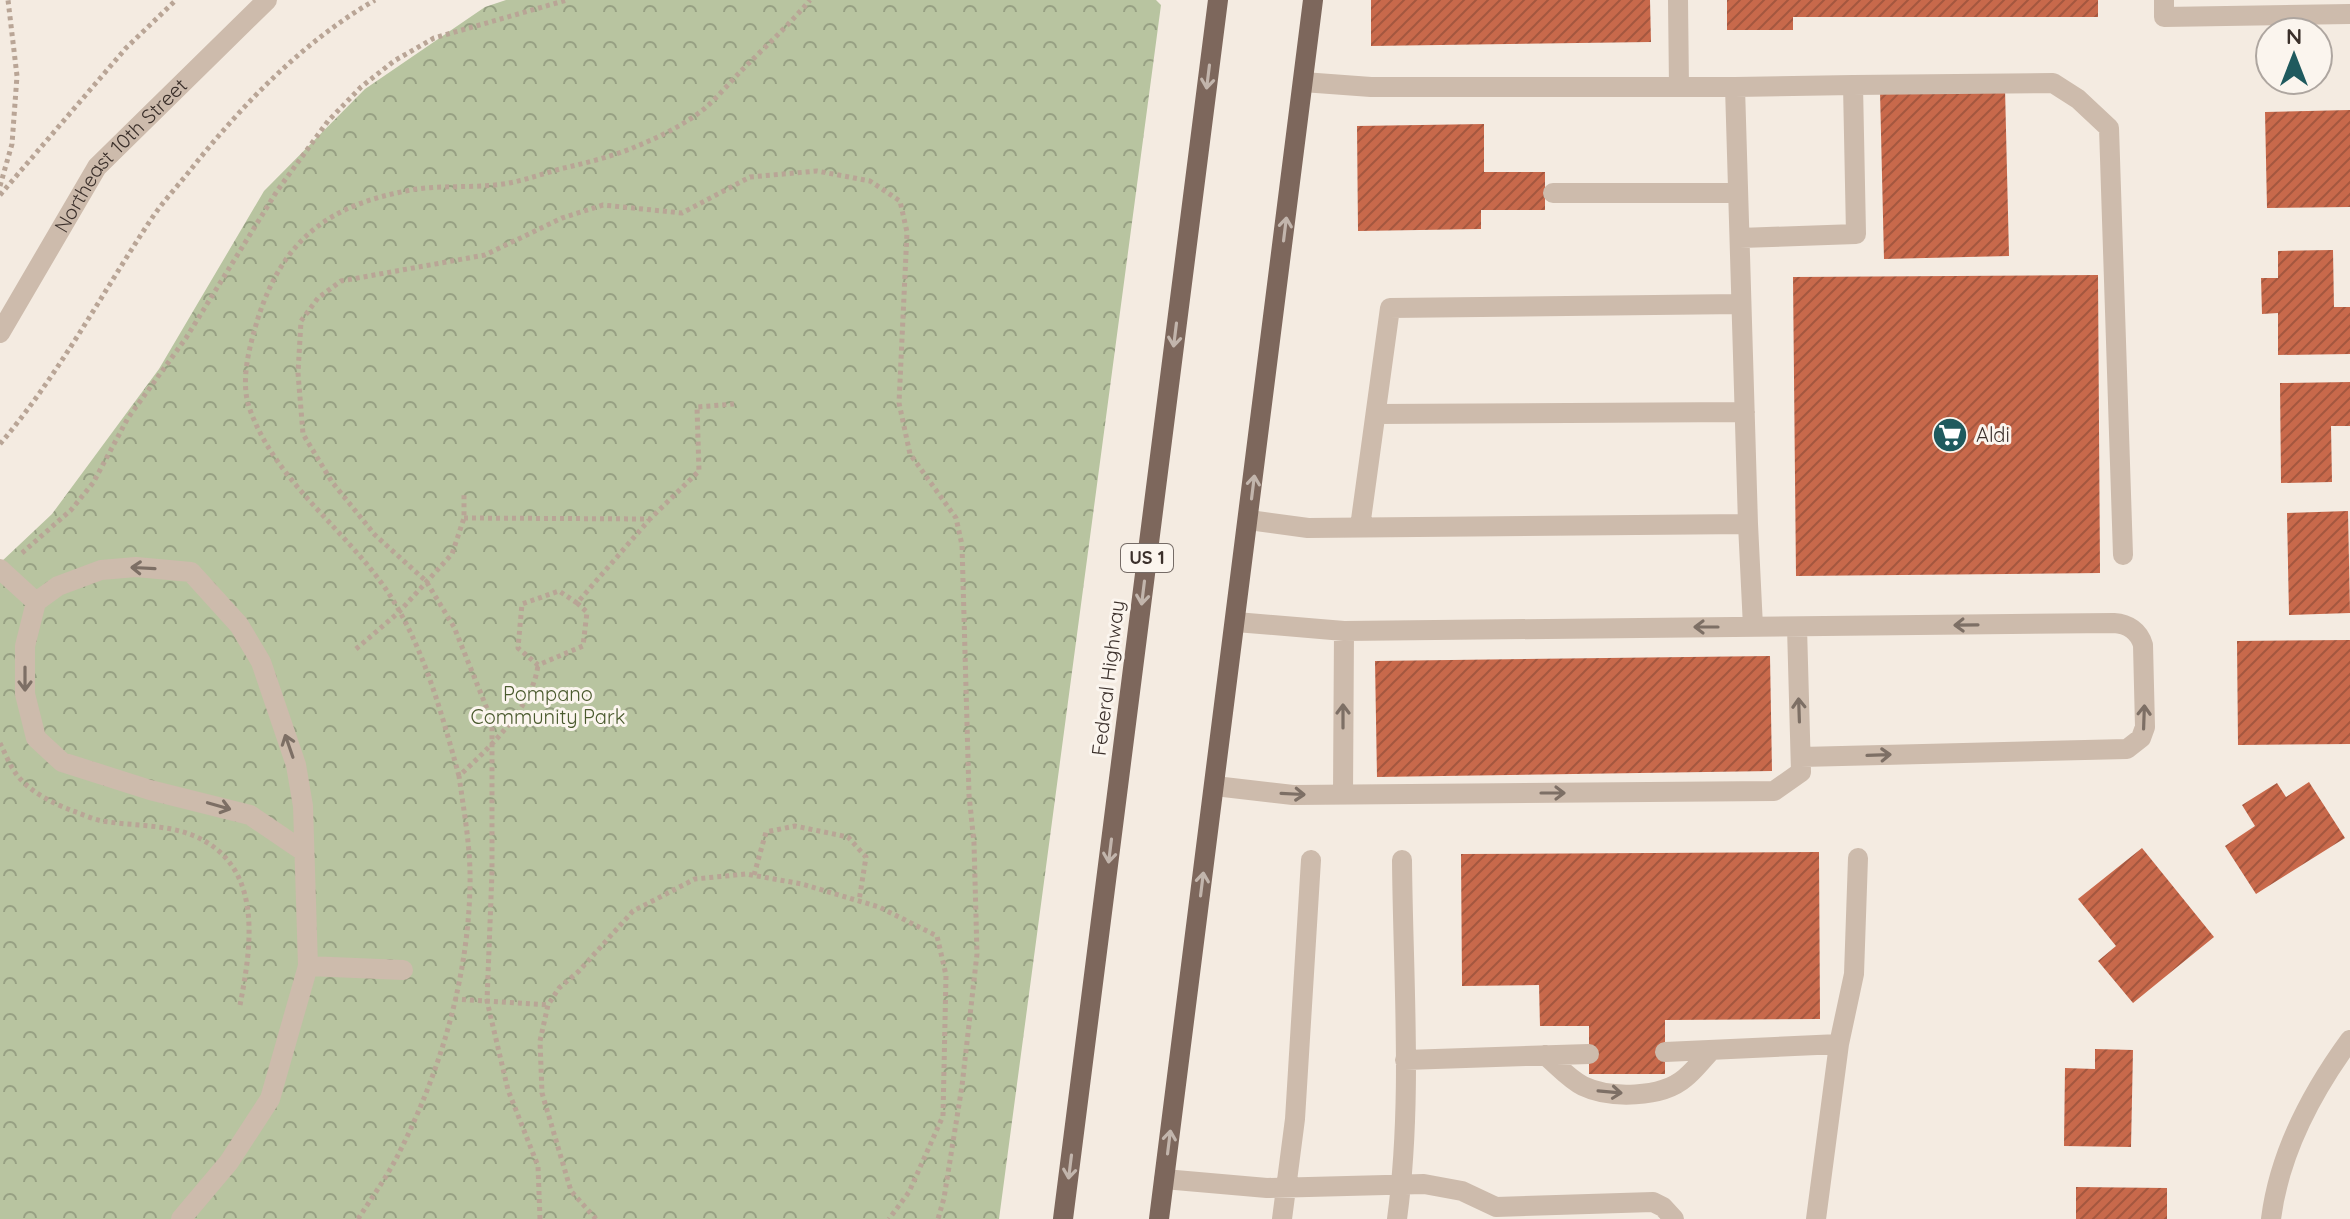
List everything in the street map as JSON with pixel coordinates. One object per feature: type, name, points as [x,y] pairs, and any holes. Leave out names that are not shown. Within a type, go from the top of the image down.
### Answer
[{"type":"main road","name":"Federal Highway","points":[[1063,1219],[1218,0]]},
{"type":"main road","points":[[1159,1219],[1313,0]]},
{"type":"street","name":"Northeast 10th Street","points":[[0,333],[97,167],[267,0]]},
{"type":"street","points":[[1678,0],[1679,87]]},
{"type":"street","points":[[2164,0],[2164,17],[2350,14]]},
{"type":"street","points":[[1303,82],[1371,87],[2053,83],[2078,99],[2109,128],[2123,555]]},
{"type":"street","points":[[1740,238],[1856,234],[1853,85]]},
{"type":"street","points":[[1735,87],[1753,627]]},
{"type":"street","points":[[1553,193],[1738,193]]},
{"type":"street","points":[[1360,527],[1390,308],[1741,304]]},
{"type":"street","points":[[1376,414],[1745,412]]},
{"type":"street","points":[[1249,520],[1308,528],[1748,524]]},
{"type":"street","points":[[181,1219],[229,1162],[270,1099],[308,966],[303,806],[296,765],[261,662],[239,625],[191,572],[136,567],[101,570],[58,586],[36,602],[25,646],[25,694],[36,738],[62,762],[150,790],[200,800],[250,815],[303,851]]},
{"type":"street","points":[[1,570],[36,602]]},
{"type":"street","points":[[1236,622],[1344,631],[2124,624],[2140,636],[2144,659],[2145,727],[2141,738],[2127,749],[1801,757]]},
{"type":"street","points":[[1215,786],[1293,795],[1774,791],[1801,772],[1797,627]]},
{"type":"street","points":[[1343,794],[1344,631]]},
{"type":"street","points":[[1816,1219],[1839,1044],[1854,974],[1858,858]]},
{"type":"street","points":[[1282,1219],[1295,1119],[1311,860]]},
{"type":"street","points":[[1397,1219],[1402,1185],[1405,1060],[1402,860]]},
{"type":"street","points":[[308,966],[403,970]]},
{"type":"street","points":[[2271,1219],[2274,1193],[2297,1130],[2332,1065],[2350,1040]]},
{"type":"street","points":[[1665,1052],[1839,1044]]},
{"type":"street","points":[[1545,1055],[1581,1085],[1598,1091],[1634,1093],[1660,1091],[1683,1080],[1711,1051]]},
{"type":"street","points":[[1405,1060],[1589,1054]]},
{"type":"street","points":[[1164,1179],[1286,1187],[1424,1184],[1452,1189],[1496,1213],[1653,1202],[1663,1207],[1674,1219]]},
{"type":"path","points":[[0,186],[12,144],[17,76],[8,0]]},
{"type":"path","points":[[0,195],[126,48],[176,0]]},
{"type":"path","points":[[0,444],[54,371],[152,217],[224,128],[285,66],[345,17],[375,0]]},
{"type":"path","points":[[1,570],[71,510],[93,483],[128,418],[186,338],[277,191],[328,121],[361,87],[394,61],[434,38],[567,0]]},
{"type":"path","points":[[358,1219],[396,1159],[430,1086],[466,941],[470,884],[459,776],[414,641],[384,586],[315,509],[283,467],[248,404],[246,373],[250,342],[265,295],[296,244],[321,222],[351,208],[412,190],[495,185],[524,180],[633,148],[671,130],[704,109],[810,0]]},
{"type":"path","points":[[540,1219],[538,1166],[508,1090],[487,1001],[492,872],[492,721],[454,627],[426,581],[375,535],[332,482],[303,434],[298,373],[301,321],[318,298],[341,281],[485,255],[562,218],[603,205],[682,213],[750,177],[817,171],[870,181],[900,201],[907,232],[899,403],[910,454],[956,518],[962,545],[977,954],[962,1086],[938,1219]]},
{"type":"path","points":[[577,603],[650,519],[699,471],[697,407],[734,404]]},
{"type":"path","points":[[356,649],[398,613],[452,554],[464,518],[464,492]]},
{"type":"path","points":[[464,518],[650,519]]},
{"type":"path","points":[[559,591],[587,612],[583,646],[538,665],[518,648],[522,604],[559,591]]},
{"type":"path","points":[[459,776],[492,745],[528,697],[536,680],[538,665]]},
{"type":"path","points":[[0,743],[18,776],[51,803],[99,820],[150,826],[192,836],[221,855],[244,886],[249,918],[249,959],[240,1005]]},
{"type":"path","points":[[754,875],[766,832],[795,826],[848,837],[866,857],[859,901]]},
{"type":"path","points":[[596,1219],[571,1191],[542,1093],[540,1041],[548,1005],[559,988],[579,971],[633,911],[695,879],[754,875],[802,884],[879,907],[937,936],[946,975],[943,1116],[909,1192],[889,1219]]},
{"type":"path","points":[[454,999],[548,1005]]},
{"type":"green space","name":"Pompano Community Park","points":[[506,0],[1156,0],[1161,5],[999,1219],[0,1219],[0,563],[52,514],[159,369],[264,191],[365,89],[485,7]]},
{"type":"building","points":[[1371,0],[1650,0],[1651,42],[1371,46]]},
{"type":"building","points":[[1727,0],[2098,0],[2098,17],[1793,17],[1793,30],[1727,30]]},
{"type":"building","points":[[2005,88],[2009,256],[1884,259],[1880,91]]},
{"type":"building","points":[[2350,110],[2350,207],[2267,208],[2265,112]]},
{"type":"building","points":[[1484,124],[1484,172],[1545,172],[1545,210],[1481,210],[1481,229],[1358,231],[1357,126]]},
{"type":"building","points":[[2333,250],[2334,307],[2350,307],[2350,354],[2278,355],[2278,313],[2262,314],[2261,278],[2278,278],[2278,251]]},
{"type":"building","points":[[2098,275],[2100,573],[1796,576],[1793,277]]},
{"type":"building","points":[[2350,382],[2350,426],[2331,426],[2332,482],[2281,483],[2280,383]]},
{"type":"building","points":[[2348,511],[2350,613],[2289,615],[2287,513]]},
{"type":"building","points":[[2350,640],[2350,744],[2238,745],[2237,641]]},
{"type":"building","points":[[1770,656],[1772,771],[1377,777],[1375,661]]},
{"type":"building","points":[[2309,782],[2345,838],[2256,894],[2225,846],[2255,826],[2242,805],[2277,783],[2286,797]]},
{"type":"building","points":[[2142,848],[2214,937],[2133,1003],[2098,961],[2116,946],[2078,899]]},
{"type":"building","points":[[1819,852],[1820,1019],[1665,1020],[1665,1074],[1589,1074],[1589,1026],[1540,1026],[1539,985],[1462,986],[1461,854]]},
{"type":"building","points":[[2095,1049],[2133,1050],[2131,1147],[2064,1146],[2065,1068],[2095,1069]]},
{"type":"building","points":[[2076,1187],[2167,1188],[2167,1219],[2076,1219]]},
{"type":"place","name":"Aldi","points":[[1950,435]]}]
